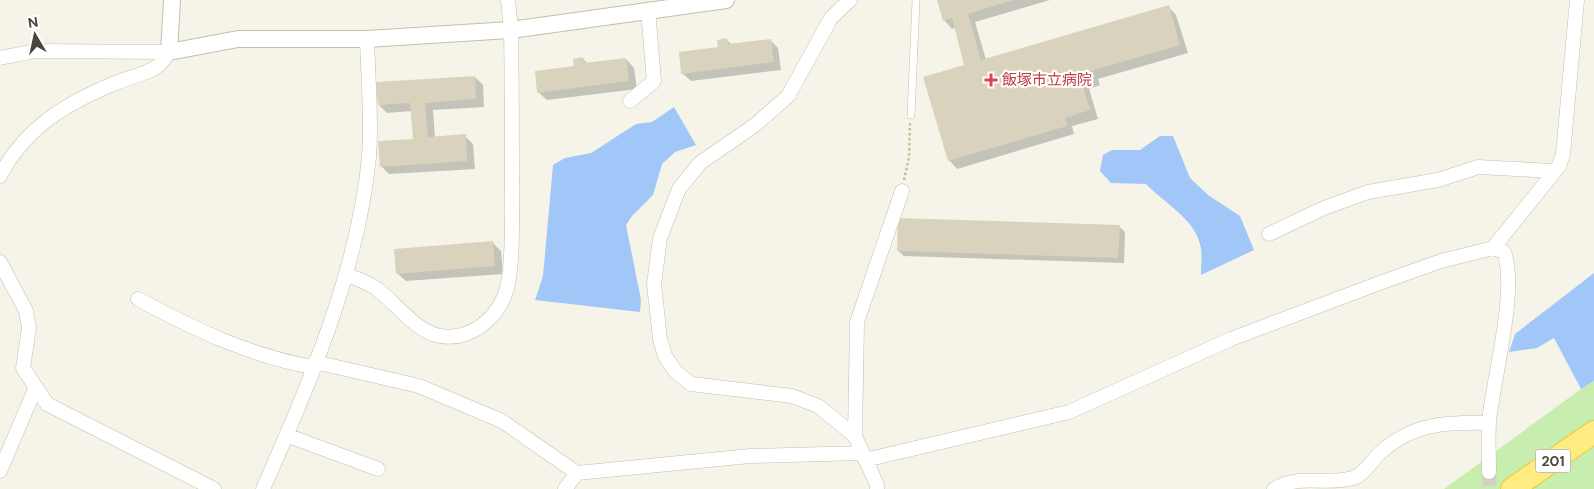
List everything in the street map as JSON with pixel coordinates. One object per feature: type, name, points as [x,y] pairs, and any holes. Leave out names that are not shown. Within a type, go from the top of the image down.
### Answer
[{"type":"highway","name":"201","points":[[1512,489],[1594,432]]},
{"type":"street","points":[[0,176],[11,154],[35,130],[59,111],[83,97],[153,69],[170,52],[172,0]]},
{"type":"street","points":[[346,274],[375,288],[420,327],[438,335],[456,337],[471,331],[488,323],[498,308],[507,288],[512,230],[512,30],[508,0]]},
{"type":"street","points":[[0,58],[36,51],[170,52],[238,39],[367,39],[512,30],[726,0]]},
{"type":"street","points":[[850,0],[831,18],[788,96],[755,125],[700,162],[679,189],[660,238],[654,284],[660,339],[665,356],[675,371],[691,384],[792,396],[818,406],[854,436]]},
{"type":"street","points":[[1493,248],[1555,170],[1563,154],[1577,0]]},
{"type":"street","points":[[630,101],[654,82],[648,10]]},
{"type":"street","points":[[263,489],[314,365],[346,274],[361,212],[369,155],[367,39]]},
{"type":"street","points":[[1269,234],[1324,208],[1368,192],[1438,180],[1478,167],[1555,170]]},
{"type":"street","points":[[880,488],[854,436],[857,322],[902,191]]},
{"type":"street","points":[[138,299],[195,330],[245,350],[419,386],[502,421],[577,473],[750,456],[863,456],[1069,412],[1232,339],[1442,261],[1493,248],[1504,252],[1508,280],[1506,314],[1489,423],[1489,472]]},
{"type":"street","points":[[0,262],[26,311],[29,328],[23,368],[35,389],[47,404],[214,489]]},
{"type":"street","points":[[0,471],[35,389]]},
{"type":"street","points":[[1274,489],[1299,479],[1341,480],[1355,477],[1397,439],[1409,433],[1448,422],[1489,423]]},
{"type":"street","points":[[286,435],[378,469]]},
{"type":"street","points":[[566,489],[577,473]]},
{"type":"lane","points":[[911,115],[916,0]]},
{"type":"path","points":[[902,191],[909,157],[911,115]]},
{"type":"green space","points":[[1594,381],[1594,489],[1444,489],[1581,389]]},
{"type":"water","points":[[674,107],[696,145],[675,152],[662,164],[653,195],[632,216],[626,225],[641,300],[640,312],[535,300],[543,276],[553,165],[565,158],[591,153],[636,124],[652,122]]},
{"type":"water","points":[[1160,136],[1173,136],[1190,178],[1208,195],[1240,216],[1254,250],[1201,275],[1201,248],[1198,238],[1186,220],[1146,184],[1111,183],[1100,171],[1103,155],[1112,150],[1140,150]]},
{"type":"water","points":[[1594,273],[1594,381],[1581,389],[1554,338],[1537,348],[1509,352],[1515,334]]},
{"type":"building","points":[[937,0],[1013,0],[968,14],[981,60],[1169,5],[1180,45],[1091,71],[1093,77],[1081,80],[1090,110],[1065,118],[1067,126],[948,161],[923,77],[964,65],[952,18],[943,21]]},
{"type":"building","points":[[727,38],[728,44],[771,39],[774,62],[681,74],[679,52],[718,47],[717,40]]},
{"type":"building","points":[[583,57],[584,63],[626,58],[629,81],[537,93],[535,71],[574,66],[573,59]]},
{"type":"building","points":[[475,76],[476,99],[425,103],[428,137],[466,134],[467,161],[380,167],[378,141],[413,139],[410,103],[378,105],[376,82]]},
{"type":"building","points":[[898,218],[1120,225],[1118,258],[897,251]]},
{"type":"building","points":[[493,241],[495,266],[396,274],[394,249]]},
{"type":"tunnel","points":[[1489,472],[1490,489]]},
{"type":"place","name":"飯塚市立病院","points":[[991,80]]}]
